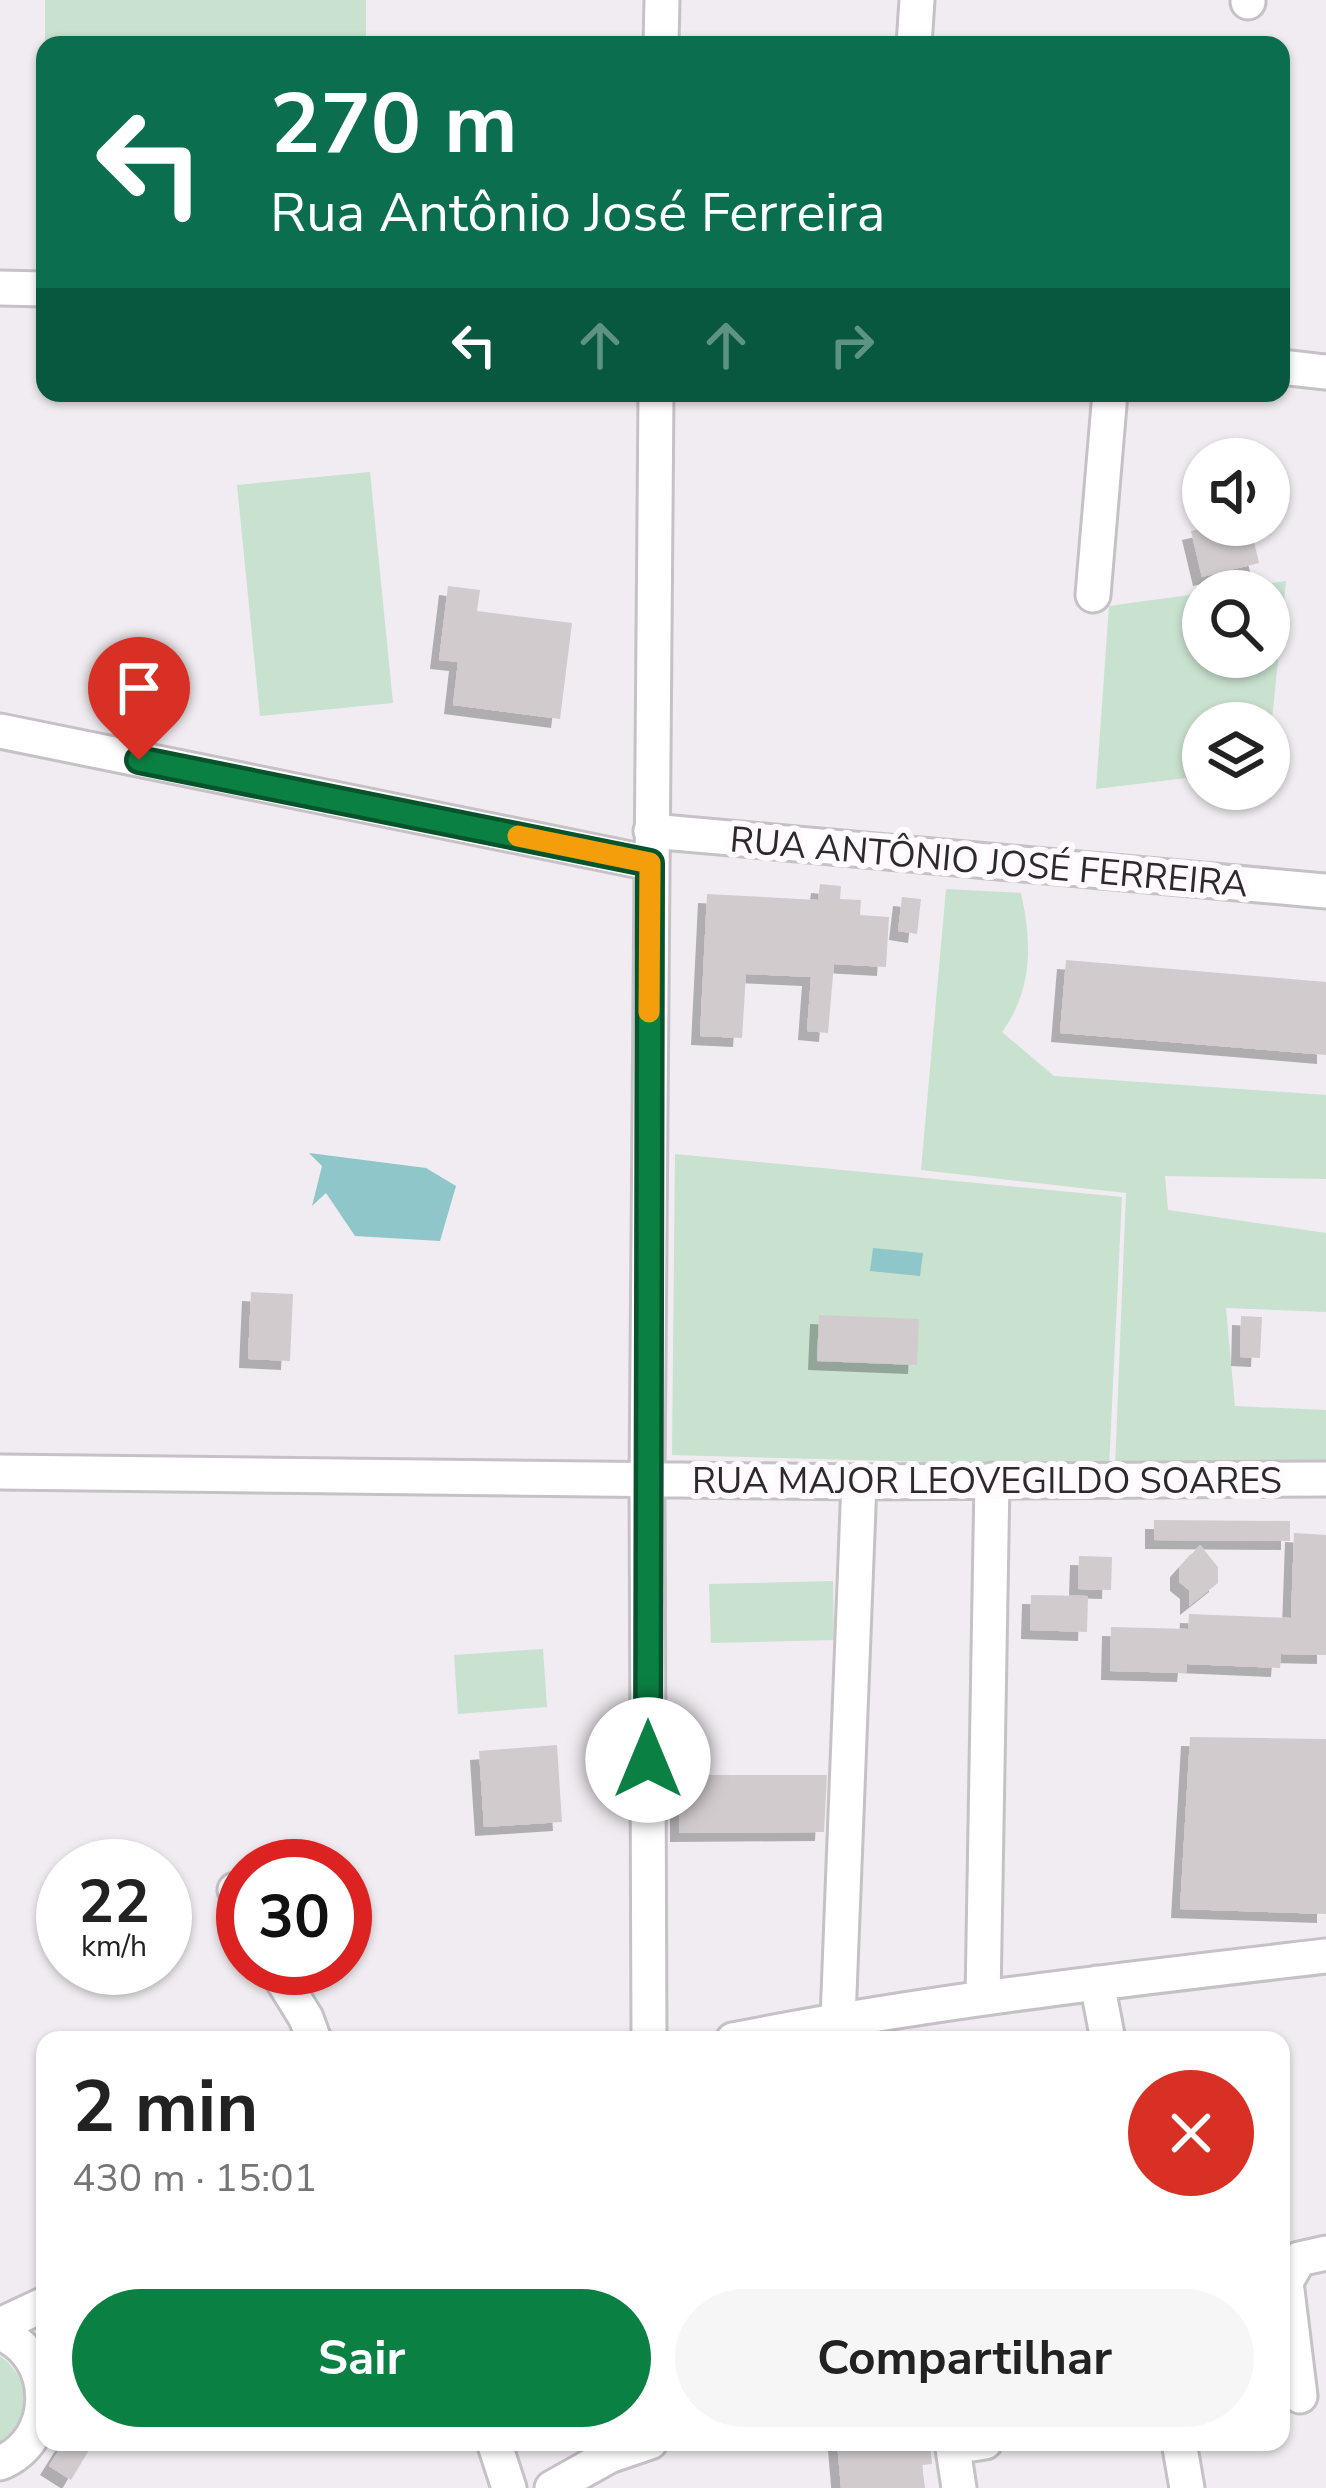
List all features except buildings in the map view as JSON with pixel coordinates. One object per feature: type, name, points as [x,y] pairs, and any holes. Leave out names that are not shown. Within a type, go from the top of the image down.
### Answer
[{"type":"street","points":[[661,36],[662,0]]},
{"type":"street","points":[[915,36],[917,0]]},
{"type":"street","points":[[0,287],[36,289]]},
{"type":"street","points":[[1290,368],[1326,372]]},
{"type":"street","points":[[649,2031],[646,1480],[656,402]]},
{"type":"street","points":[[1093,595],[1109,402]]},
{"type":"street","name":"RUA ANTÔNIO JOSÉ FERREIRA","points":[[0,731],[650,847],[1326,891]]},
{"type":"street","name":"RUA MAJOR LEOVEGILDO SOARES","points":[[0,1472],[859,1482],[1326,1479]]},
{"type":"street","points":[[983,1998],[992,1480]]},
{"type":"street","points":[[859,1482],[862,2025]]},
{"type":"street","points":[[810,2031],[862,2025],[983,1998],[1326,1956]]},
{"type":"street","points":[[1097,1983],[1106,2031]]},
{"type":"street","points":[[292,1995],[311,2031]]},
{"type":"street","points":[[1290,2275],[1299,2259],[1326,2253]]},
{"type":"street","points":[[36,2309],[0,2329],[26,2350],[36,2371]]},
{"type":"street","points":[[1290,2310],[1302,2395]]},
{"type":"street","points":[[0,2463],[26,2446],[36,2431]]},
{"type":"street","points":[[497,2451],[509,2488]]},
{"type":"street","points":[[551,2488],[624,2451]]},
{"type":"street","points":[[959,2488],[962,2451]]},
{"type":"street","points":[[1181,2451],[1187,2488]]},
{"type":"green space","points":[[45,0],[366,0],[366,36],[45,36]]},
{"type":"green space","points":[[370,472],[393,703],[260,716],[237,485]]},
{"type":"green space","points":[[1182,596],[1182,678],[1276,678],[1274,702],[1182,702],[1182,779],[1096,789],[1109,606]]},
{"type":"green space","points":[[946,889],[1021,893],[1027,930],[1025,982],[1002,1032],[1054,1076],[1326,1095],[1326,1179],[1165,1176],[1168,1210],[1326,1233],[1326,1312],[1226,1308],[1235,1406],[1326,1410],[1326,1471],[1115,1468],[1126,1193],[921,1170]]},
{"type":"green space","points":[[675,1154],[1122,1197],[1109,1467],[672,1455]]},
{"type":"green space","points":[[833,1581],[834,1640],[711,1643],[709,1584]]},
{"type":"green space","points":[[543,1649],[547,1707],[458,1714],[454,1655]]},
{"type":"green space","points":[[0,2356],[18,2376],[25,2399],[19,2422],[0,2442]]},
{"type":"water","points":[[309,1153],[426,1168],[456,1186],[440,1241],[355,1236],[326,1193],[312,1206],[322,1166]]},
{"type":"water","points":[[873,1248],[923,1253],[920,1276],[870,1271]]},
{"type":"slow traffic","points":[[518,836],[650,863],[649,1012]]},
{"type":"route","points":[[139,760],[650,863],[648,1760]]}]
